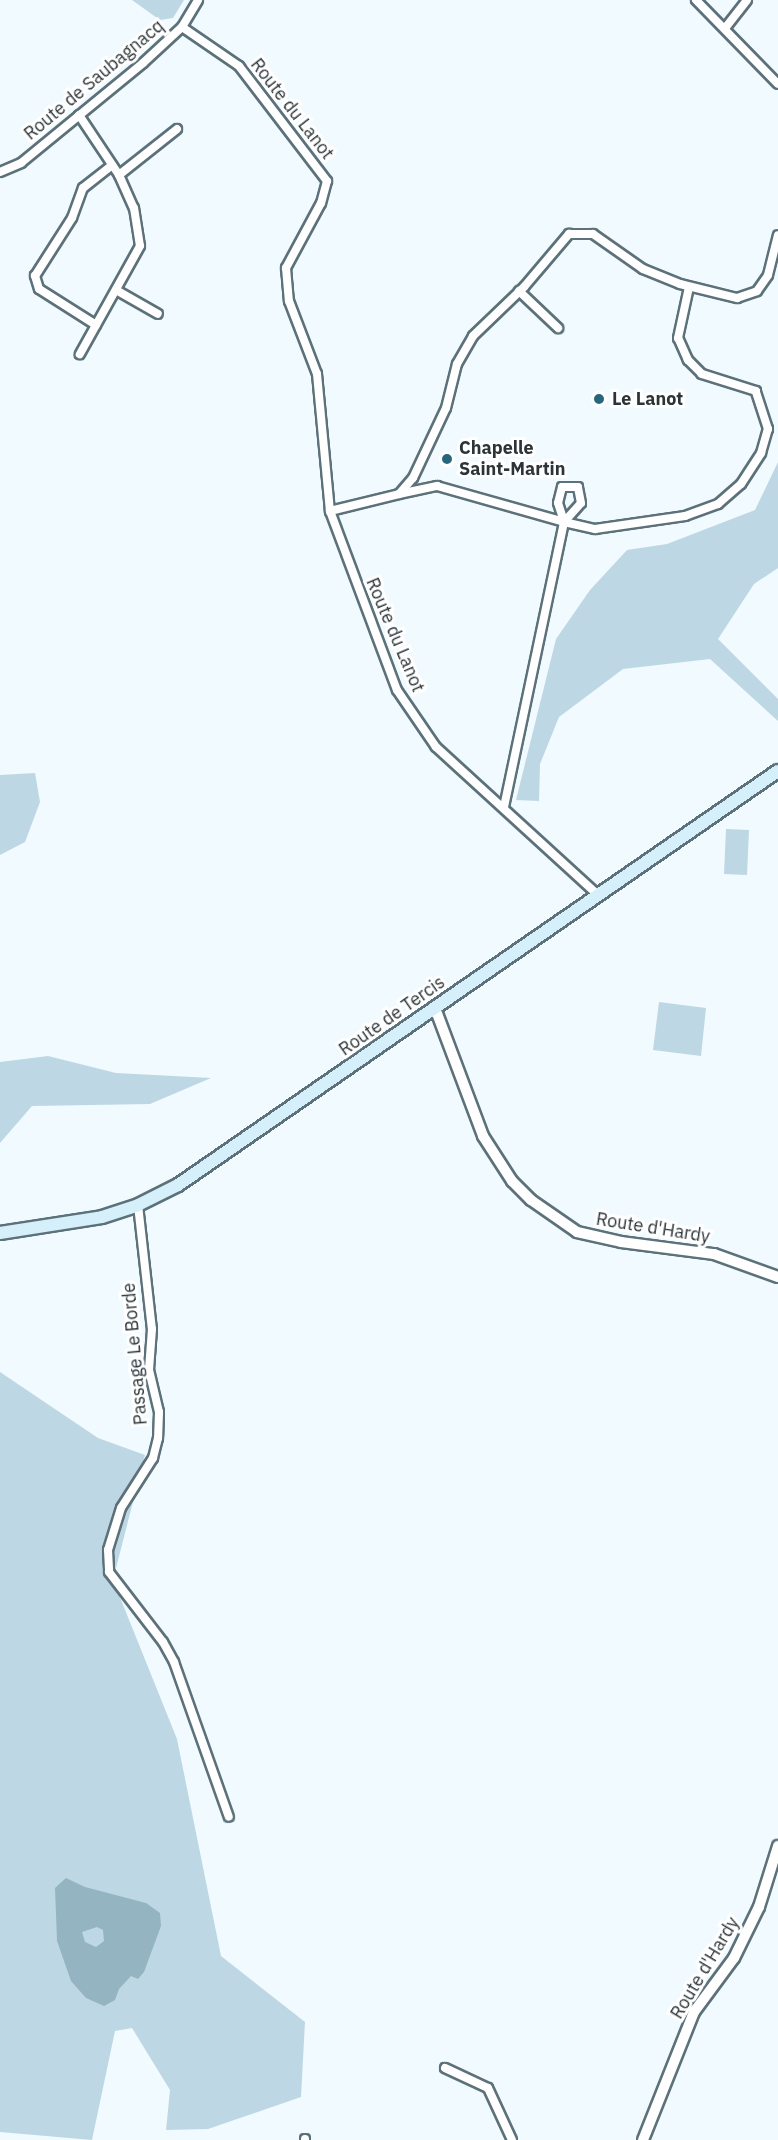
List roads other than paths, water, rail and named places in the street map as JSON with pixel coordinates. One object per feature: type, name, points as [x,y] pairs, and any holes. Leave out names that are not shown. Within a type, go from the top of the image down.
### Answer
[{"type":"main road","name":"Route de Tercis","points":[[0,1233],[102,1217],[138,1205],[196,1173],[599,897],[778,771]]},
{"type":"street","name":"Route de Saubagnacq","points":[[0,172],[21,163],[182,27],[198,0]]},
{"type":"street","points":[[696,0],[726,27],[778,84]]},
{"type":"street","points":[[726,27],[747,0]]},
{"type":"street","name":"Route du Lanot","points":[[182,27],[239,66],[327,181],[321,203],[286,268],[289,301],[317,375],[330,511],[397,690],[436,747],[504,807],[599,897]]},
{"type":"street","points":[[79,115],[119,175],[134,208],[140,246],[80,354]]},
{"type":"street","points":[[119,175],[177,129]]},
{"type":"street","points":[[96,325],[39,289],[35,276],[72,218],[83,188],[112,165]]},
{"type":"street","points":[[399,494],[413,478],[446,408],[462,354],[486,321],[519,291],[569,234],[578,232],[593,234],[643,269],[689,286],[737,298],[757,291],[768,275],[778,235]]},
{"type":"street","points":[[330,511],[437,486],[595,529],[685,516],[718,504],[741,484],[761,453],[768,429],[756,391],[702,374],[688,360],[678,338],[689,286]]},
{"type":"street","points":[[116,290],[158,314]]},
{"type":"street","points":[[519,291],[558,328]]},
{"type":"street","points":[[504,807],[564,522]]},
{"type":"street","name":"Route d'Hardy","points":[[435,1008],[483,1136],[512,1181],[539,1206],[577,1232],[621,1242],[714,1254],[778,1277]]},
{"type":"street","name":"Passage Le Borde","points":[[138,1205],[152,1329],[149,1370],[159,1412],[158,1438],[153,1458],[121,1508],[108,1550],[109,1572],[163,1642],[174,1662],[228,1817]]},
{"type":"street","name":"Route d'Hardy","points":[[643,2140],[694,2012],[734,1958],[759,1907],[778,1846]]},
{"type":"street","points":[[446,2068],[488,2088],[512,2140]]},
{"type":"place","name":"Le Lanot","points":[[599,399]]},
{"type":"place","name":"Chapelle Saint-Martin","points":[[447,459]]}]
